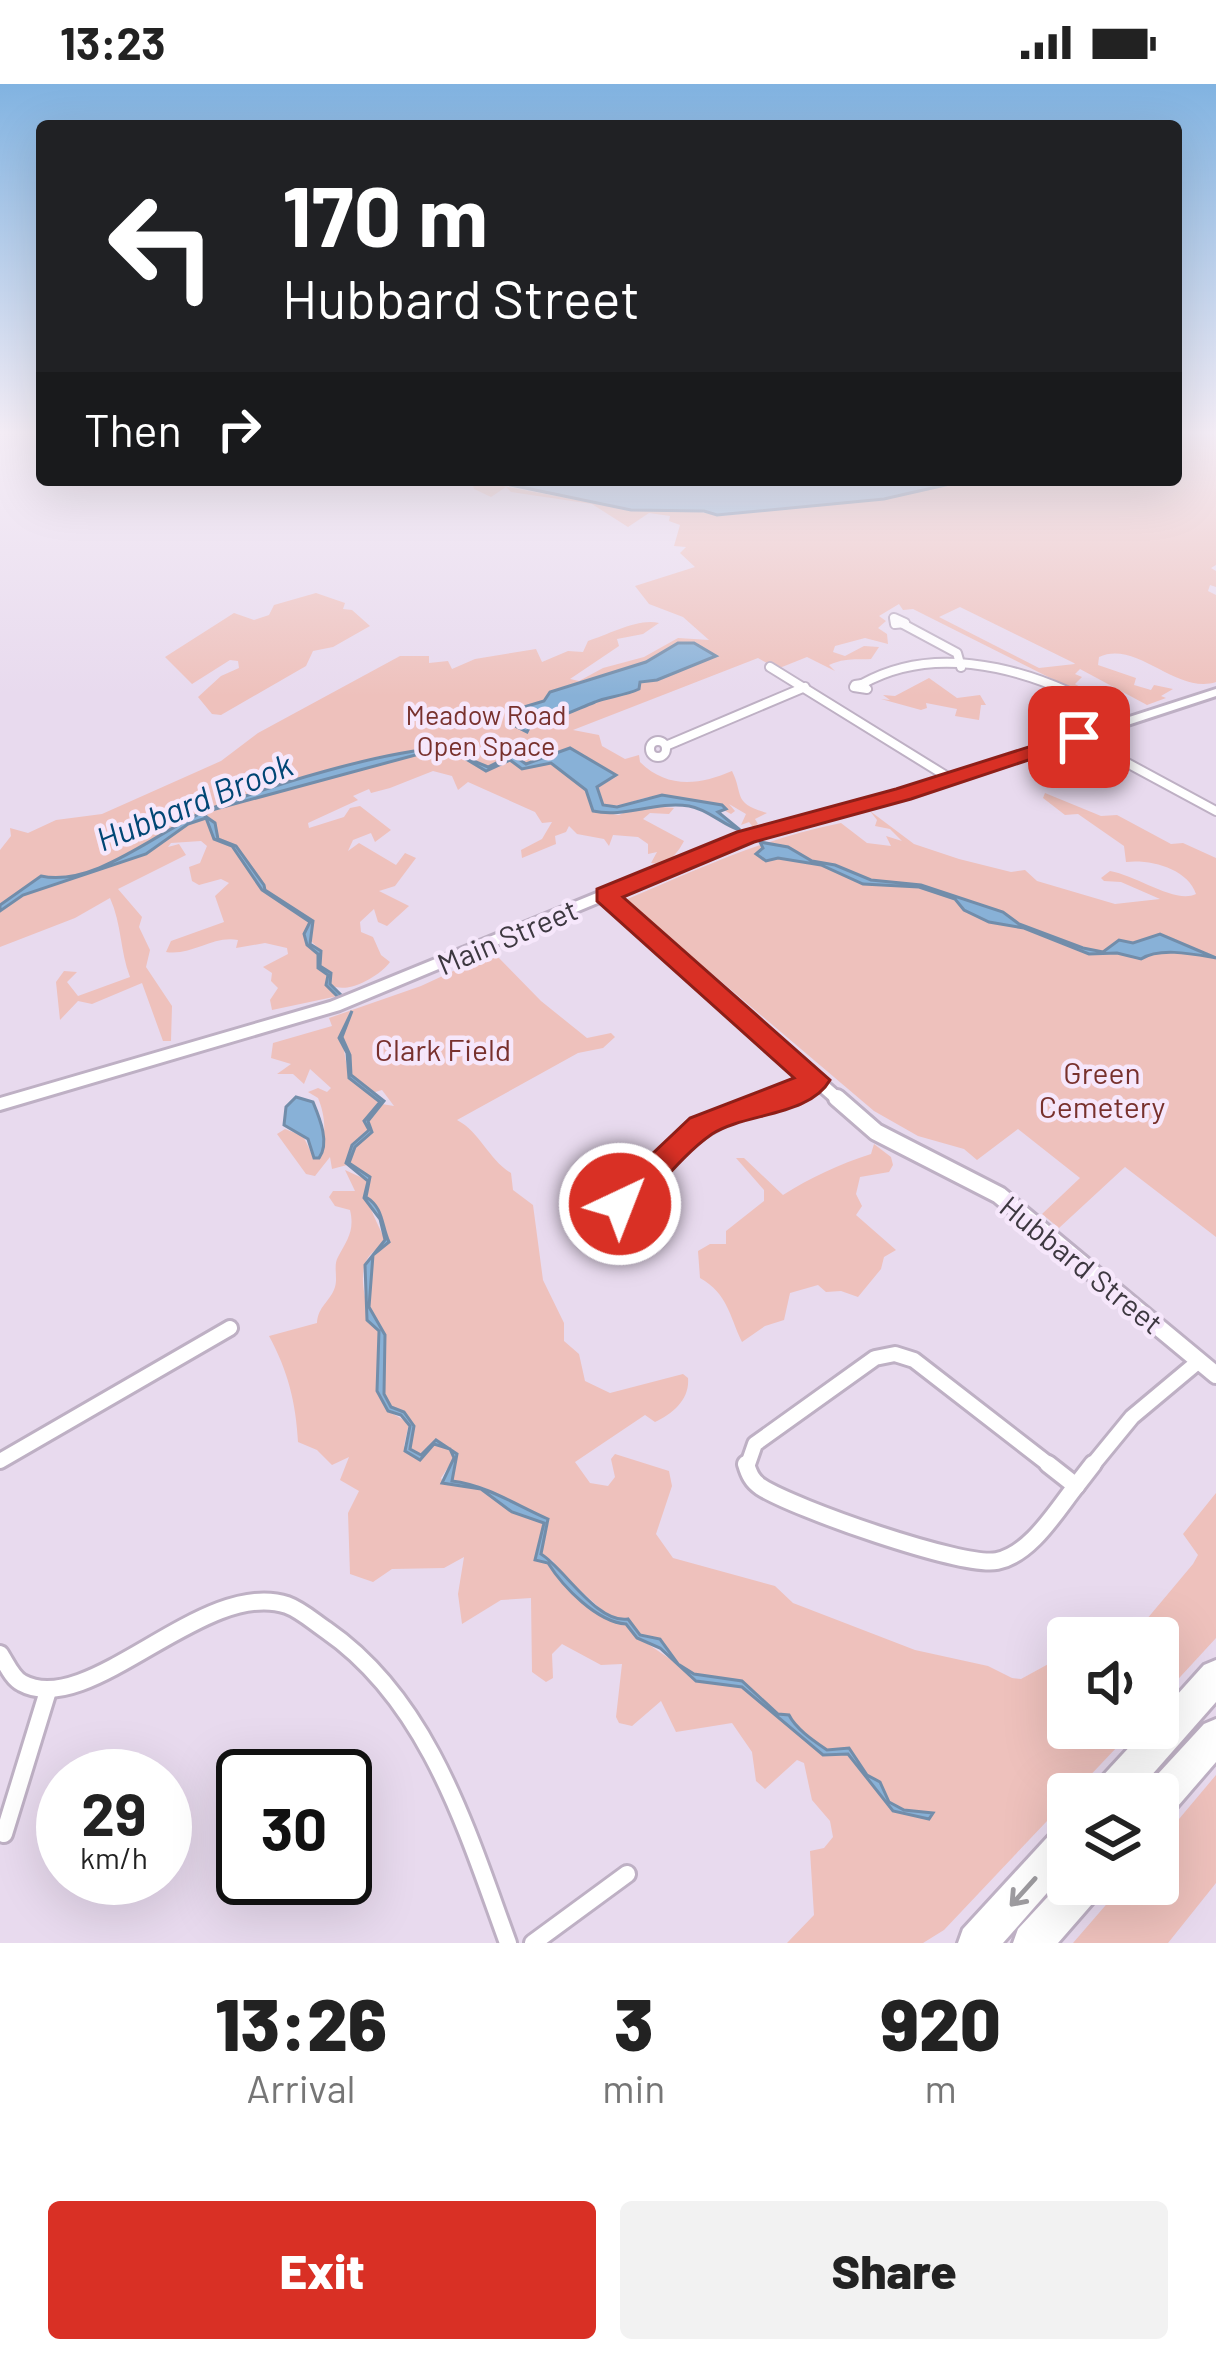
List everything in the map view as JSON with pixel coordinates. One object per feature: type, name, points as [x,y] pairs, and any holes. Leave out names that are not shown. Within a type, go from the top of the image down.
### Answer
[{"type":"highway","points":[[1130,1773],[1216,1677]]},
{"type":"highway","points":[[1179,1778],[1216,1736]]},
{"type":"highway","points":[[977,1943],[1047,1865]]},
{"type":"highway","points":[[1032,1943],[1065,1905]]},
{"type":"main road","name":"Main Street","points":[[0,1104],[335,1006],[746,837],[1079,737],[1116,716],[1216,692]]},
{"type":"street","points":[[903,624],[957,653],[961,667]]},
{"type":"street","points":[[862,684],[878,675],[919,666],[961,667],[1042,679],[1116,716]]},
{"type":"street","points":[[770,667],[951,778]]},
{"type":"street","points":[[668,745],[806,687]]},
{"type":"street","points":[[1079,737],[1216,811]]},
{"type":"street","name":"Hubbard Street","points":[[605,895],[896,1146],[1004,1198],[1216,1375]]},
{"type":"street","points":[[620,1204],[700,1126],[739,1108],[786,1096],[816,1080]]},
{"type":"street","points":[[0,1462],[230,1328]]},
{"type":"street","points":[[1076,1486],[914,1360],[896,1354],[875,1358],[793,1417],[752,1447],[746,1462],[755,1483],[781,1496],[982,1562],[1000,1561],[1021,1549],[1076,1486],[1132,1418],[1199,1361]]},
{"type":"street","points":[[0,1654],[21,1683],[48,1691],[98,1675],[186,1623],[230,1604],[283,1604],[344,1638],[407,1715],[451,1793],[508,1943]]},
{"type":"street","points":[[4,1834],[48,1691]]},
{"type":"street","points":[[533,1943],[627,1874]]},
{"type":"green space","name":"Meadow Road Open Space","points":[[671,522],[1216,522],[1216,565],[1211,568],[1216,571],[1216,587],[1210,585],[1208,591],[1216,595],[1216,682],[1186,681],[1142,660],[1113,653],[1099,657],[1098,665],[1136,678],[1134,685],[1173,689],[1161,696],[1166,698],[1147,705],[1080,669],[1075,674],[1082,677],[1075,684],[1098,697],[1090,686],[1113,692],[1107,697],[1116,704],[1100,703],[913,609],[903,610],[899,604],[879,616],[886,621],[878,628],[887,634],[888,644],[865,638],[835,646],[833,652],[845,656],[864,646],[879,647],[871,659],[829,665],[835,671],[807,657],[777,669],[758,658],[573,730],[599,735],[602,746],[625,759],[639,755],[640,762],[661,777],[696,781],[732,771],[744,802],[767,813],[755,819],[758,824],[753,827],[749,822],[741,825],[746,814],[729,804],[735,811],[731,814],[671,796],[602,804],[597,788],[616,777],[605,772],[586,790],[594,811],[619,815],[640,805],[674,808],[669,814],[650,813],[643,819],[684,841],[662,863],[651,863],[657,852],[648,854],[648,844],[638,837],[613,835],[609,846],[604,839],[577,834],[569,826],[555,836],[556,844],[522,858],[521,850],[542,839],[552,822],[542,823],[535,812],[468,782],[458,790],[452,776],[433,771],[390,788],[371,793],[369,789],[353,796],[358,800],[308,823],[309,828],[344,817],[350,808],[360,806],[391,830],[375,842],[371,833],[353,840],[348,851],[359,843],[396,865],[405,853],[416,858],[395,886],[379,891],[409,906],[387,926],[378,922],[374,909],[360,922],[361,932],[373,937],[390,962],[378,973],[353,986],[330,984],[332,976],[320,966],[321,951],[306,936],[307,945],[318,954],[318,968],[328,975],[326,985],[338,996],[272,1010],[270,1000],[278,988],[271,981],[272,973],[263,967],[288,954],[287,948],[265,943],[236,948],[238,940],[229,939],[166,952],[171,941],[224,922],[215,896],[229,883],[221,879],[199,885],[192,881],[189,867],[200,863],[207,846],[201,841],[171,843],[168,847],[179,844],[186,855],[118,889],[142,917],[139,927],[150,950],[146,967],[172,1006],[171,1041],[163,1041],[142,983],[92,1004],[78,1001],[60,1020],[56,982],[64,971],[77,972],[67,982],[78,996],[130,977],[110,898],[75,918],[0,947],[0,850],[11,836],[10,828],[28,833],[56,820],[102,814],[221,761],[258,733],[400,656],[429,656],[429,663],[448,661],[452,669],[475,659],[536,649],[542,662],[568,651],[583,652],[588,641],[623,628],[659,623],[643,634],[617,639],[619,646],[570,679],[579,681],[603,668],[644,657],[678,638],[709,640],[683,617],[649,604],[635,586],[695,567],[680,553],[686,547],[674,546],[680,525]],"holes":[[[960,607],[1075,664],[1039,668],[939,617]]]},
{"type":"green space","points":[[316,593],[345,603],[343,609],[352,610],[370,626],[333,647],[313,651],[306,666],[221,715],[212,714],[198,697],[221,676],[239,668],[238,661],[230,660],[192,684],[165,657],[234,613],[254,620],[269,615],[274,605]]},
{"type":"green space","points":[[929,678],[957,698],[980,695],[986,705],[981,705],[979,720],[955,716],[957,709],[926,703],[927,708],[921,710],[881,699],[890,700],[883,695],[895,696]]},
{"type":"green space","name":"Green Cemetery","points":[[1045,793],[1101,816],[1117,815],[1171,844],[1183,843],[1216,858],[1216,1237],[1125,1167],[1059,1228],[1042,1214],[1080,1178],[1018,1129],[977,1160],[964,1149],[918,1136],[874,1111],[625,900],[758,846],[841,823],[867,843],[891,846],[886,836],[902,841],[890,829],[875,826],[877,820],[870,811],[914,844],[1011,872],[1025,870],[1037,881],[1115,904],[1160,899],[1121,882],[1104,881],[1101,878],[1110,871],[1178,895],[1196,894],[1185,878],[1167,868],[1126,862],[1124,846],[1078,814],[1065,815],[1043,798]]},
{"type":"green space","name":"Clark Field","points":[[490,954],[587,1038],[611,1033],[615,1037],[603,1048],[578,1053],[457,1120],[511,1173],[513,1190],[533,1205],[543,1280],[564,1323],[564,1341],[579,1354],[585,1381],[610,1393],[683,1374],[688,1378],[683,1399],[668,1415],[655,1422],[645,1415],[575,1462],[590,1483],[608,1486],[615,1477],[611,1459],[615,1454],[669,1471],[672,1486],[656,1534],[673,1558],[775,1586],[793,1603],[915,1650],[988,1666],[1012,1678],[1021,1679],[1047,1665],[1047,1749],[1115,1749],[1092,1773],[1047,1773],[1047,1821],[944,1930],[923,1943],[787,1943],[814,1915],[810,1851],[824,1848],[833,1837],[830,1821],[812,1800],[804,1763],[797,1760],[765,1789],[756,1781],[752,1752],[732,1723],[676,1732],[661,1701],[632,1726],[619,1723],[622,1664],[601,1665],[562,1644],[552,1654],[553,1678],[546,1682],[532,1672],[531,1598],[501,1600],[462,1624],[458,1594],[464,1557],[444,1568],[392,1569],[373,1582],[350,1574],[348,1513],[359,1491],[340,1480],[349,1457],[332,1465],[317,1450],[298,1442],[290,1388],[269,1336],[317,1323],[335,1287],[337,1260],[352,1224],[350,1210],[335,1206],[329,1197],[333,1191],[355,1191],[345,1170],[369,1181],[367,1190],[370,1177],[349,1163],[355,1147],[372,1132],[369,1120],[382,1104],[394,1106],[382,1090],[372,1093],[352,1078],[341,1034],[349,1078],[380,1102],[364,1122],[369,1130],[352,1150],[347,1165],[332,1169],[330,1157],[315,1176],[306,1174],[277,1134],[285,1129],[303,1136],[314,1158],[324,1137],[324,1121],[318,1098],[308,1092],[331,1088],[310,1069],[304,1084],[293,1074],[277,1074],[291,1064],[271,1058],[273,1043],[332,1026],[329,1018],[421,986]],"holes":[[[368,1199],[376,1206],[389,1242],[373,1255],[369,1283],[369,1304],[382,1327],[384,1394],[391,1407],[404,1412],[414,1426],[410,1449],[421,1456],[436,1440],[449,1449],[434,1444],[420,1460],[404,1446],[409,1423],[388,1411],[377,1386],[380,1331],[367,1304],[363,1282],[366,1262],[385,1240]],[[450,1449],[457,1454],[452,1481],[485,1488],[549,1521],[541,1554],[553,1561],[565,1583],[574,1585],[612,1619],[625,1619],[639,1635],[660,1639],[676,1663],[633,1634],[627,1624],[616,1622],[593,1610],[572,1592],[548,1563],[538,1561],[544,1523],[512,1512],[481,1489],[444,1484],[441,1478],[454,1458]]]},
{"type":"green space","points":[[874,1144],[891,1157],[893,1165],[889,1172],[860,1177],[856,1194],[862,1206],[856,1215],[896,1250],[884,1257],[881,1269],[858,1297],[826,1292],[818,1285],[790,1293],[784,1320],[742,1342],[722,1298],[700,1278],[698,1251],[710,1244],[726,1244],[726,1231],[764,1201],[764,1190],[736,1158],[744,1158],[783,1195],[871,1154]]},
{"type":"green space","points":[[1216,1493],[1216,1638],[1179,1678],[1179,1617],[1149,1617],[1198,1555],[1183,1534]]},
{"type":"green space","points":[[1216,1775],[1216,1883],[1168,1943],[1073,1943],[1106,1905],[1179,1905],[1179,1819]]},
{"type":"water","points":[[678,643],[694,643],[716,656],[657,680],[640,682],[639,689],[530,726],[527,732],[517,727],[535,718],[524,707],[544,701],[550,692],[646,662]]},
{"type":"water","points":[[443,748],[455,753],[439,755],[434,750],[208,811],[205,816],[215,823],[218,839],[236,846],[265,890],[313,921],[310,944],[321,951],[320,966],[331,973],[330,984],[339,998],[326,985],[328,975],[318,968],[318,954],[307,945],[304,934],[310,922],[262,890],[232,846],[214,839],[206,818],[188,824],[146,854],[23,895],[0,911],[0,905],[41,876],[62,877],[106,865],[191,818],[234,800],[358,763]]},
{"type":"water","points":[[570,748],[616,775],[597,787],[603,805],[617,807],[662,795],[722,805],[726,809],[718,812],[740,830],[689,806],[593,811],[586,790],[551,763],[522,769],[510,760],[486,771],[459,755],[488,767],[513,755],[526,764]]},
{"type":"water","points":[[760,842],[788,847],[812,861],[871,880],[921,885],[1003,912],[1019,924],[1083,948],[1103,952],[1119,940],[1133,943],[1160,934],[1216,958],[1177,952],[1141,959],[1117,953],[1089,954],[1024,928],[989,922],[964,910],[955,899],[919,887],[863,884],[821,865],[778,858],[766,861],[756,854],[763,848]]},
{"type":"water","points":[[352,1011],[342,1037],[350,1055],[351,1075],[384,1101],[368,1121],[372,1132],[355,1147],[349,1163],[370,1177],[366,1197],[379,1212],[389,1242],[373,1255],[385,1240],[380,1219],[364,1198],[368,1181],[346,1163],[352,1145],[369,1130],[364,1121],[380,1102],[349,1078],[347,1053],[339,1038]]},
{"type":"water","points":[[296,1097],[313,1102],[324,1138],[319,1158],[314,1158],[308,1139],[284,1125],[286,1107]]},
{"type":"water","points":[[373,1255],[369,1307],[385,1335],[384,1394],[391,1407],[404,1412],[414,1426],[410,1449],[421,1455],[436,1440],[449,1449],[434,1444],[420,1460],[405,1451],[410,1426],[401,1415],[388,1411],[377,1391],[379,1331],[367,1320],[365,1265]]},
{"type":"water","points":[[450,1449],[457,1454],[452,1481],[489,1491],[548,1519],[541,1554],[593,1604],[616,1618],[628,1619],[640,1635],[660,1639],[678,1664],[694,1674],[742,1681],[827,1750],[849,1748],[867,1775],[880,1782],[889,1802],[904,1810],[933,1813],[929,1819],[893,1811],[848,1754],[823,1755],[742,1687],[696,1681],[660,1648],[637,1638],[626,1624],[593,1610],[548,1563],[535,1560],[544,1523],[512,1512],[481,1489],[442,1483],[454,1458]]},
{"type":"route","points":[[620,1204],[700,1126],[739,1108],[786,1096],[816,1080],[605,895],[746,837],[903,794],[1079,737]]},
{"type":"water label","name":"Hubbard Brook","points":[[194,801]]}]
